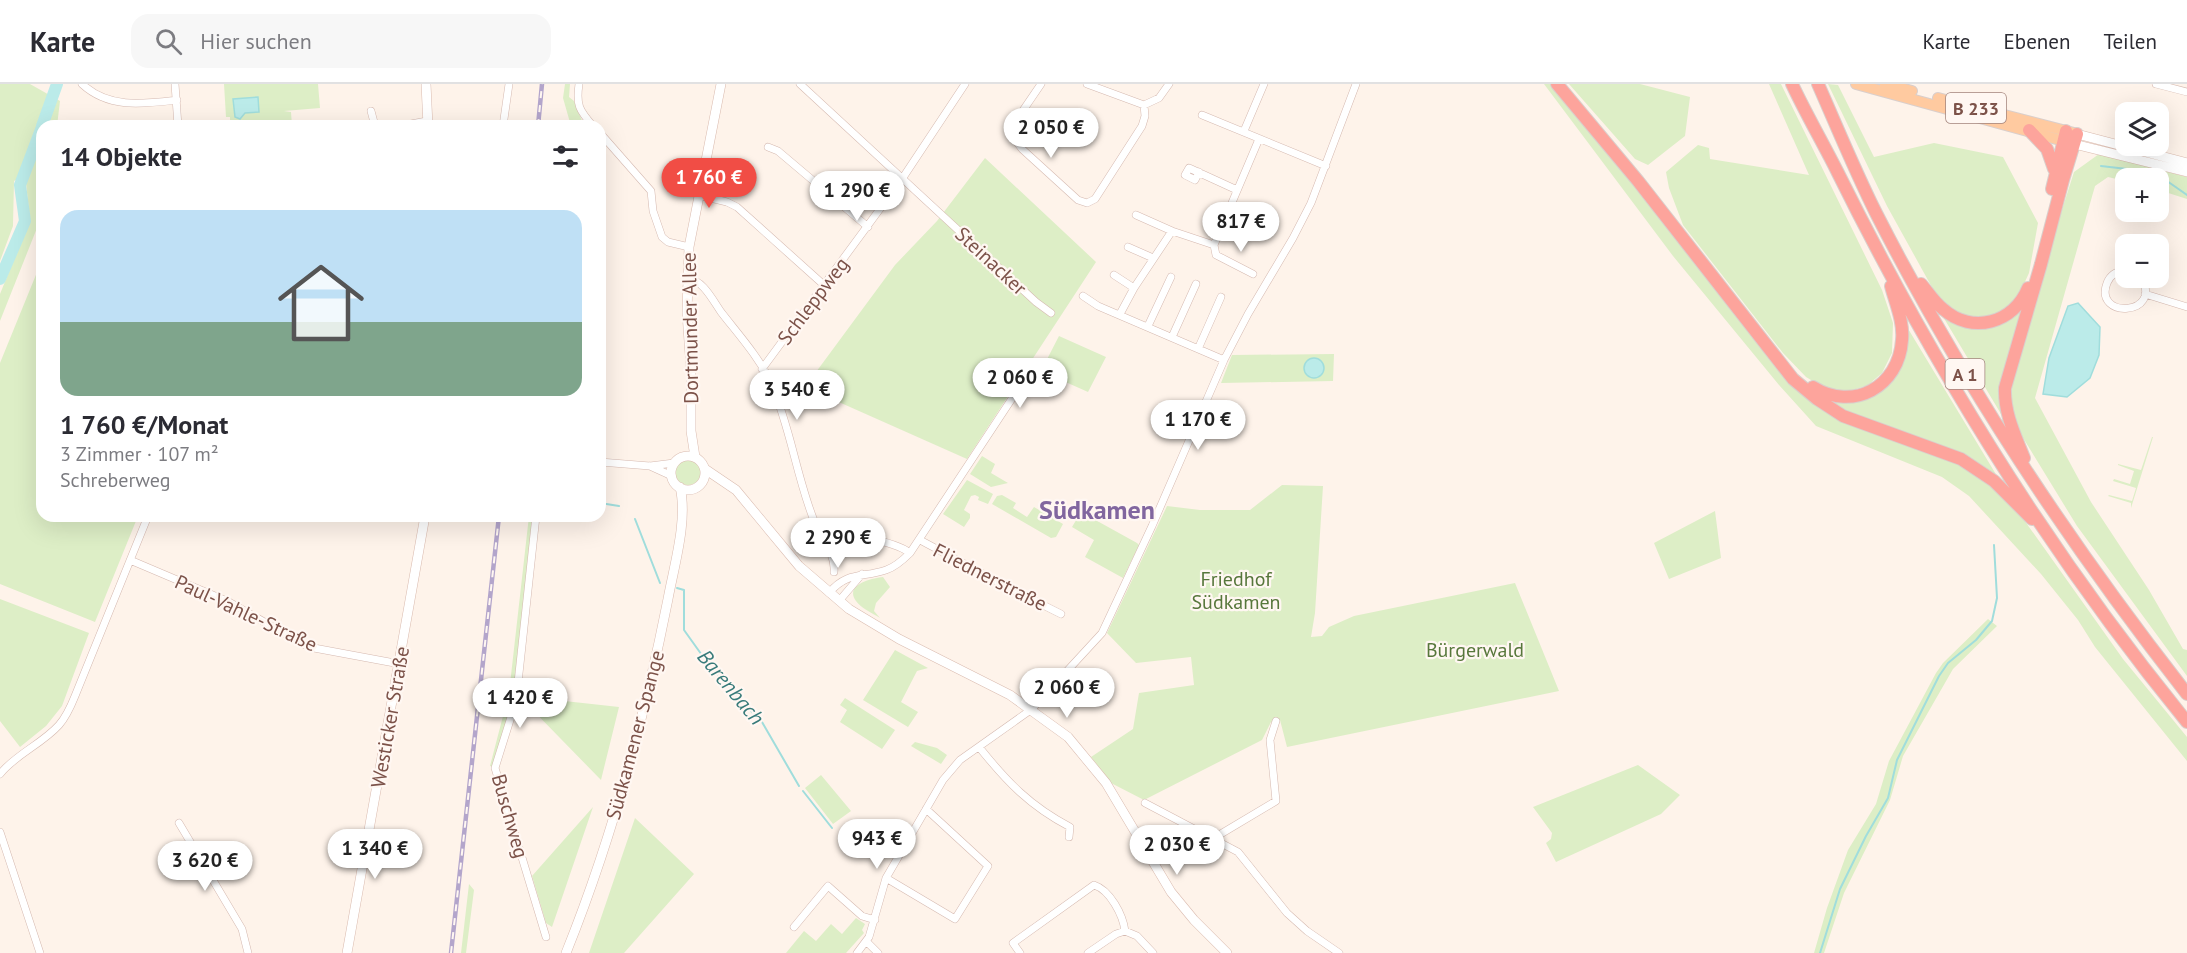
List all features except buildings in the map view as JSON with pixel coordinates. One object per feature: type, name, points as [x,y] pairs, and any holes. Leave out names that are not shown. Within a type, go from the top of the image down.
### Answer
[{"type":"highway","points":[[1557,84],[1638,181],[1793,378],[1817,399],[1843,416],[1961,459],[1994,481],[2052,541]]},
{"type":"highway","points":[[1563,84],[1642,177],[1686,237],[1790,367],[1812,387],[1824,394],[1850,398],[1864,394],[1889,377],[1897,365],[1903,336],[1886,267]]},
{"type":"highway","name":"A 1","points":[[1792,84],[1886,267],[1949,379],[2052,541],[2187,722]]},
{"type":"highway","name":"A 1","points":[[1818,84],[1901,260],[1963,370],[2034,484],[2096,574],[2187,694]]},
{"type":"highway","points":[[2029,130],[2051,156],[2055,176]]},
{"type":"highway","points":[[1901,260],[1943,310],[1969,323],[1996,321],[2010,313],[2022,302],[2028,290],[2055,176],[2070,137]]},
{"type":"highway","points":[[2034,484],[2010,423],[2004,403],[2005,388],[2070,137]]},
{"type":"main road","points":[[426,84],[428,120]]},
{"type":"main road","name":"Dortmunder Allee","points":[[695,457],[691,431],[691,370],[687,314],[688,247],[721,84]]},
{"type":"main road","name":"B 233","points":[[1856,84],[2029,130],[2070,137]]},
{"type":"main road","name":"B 233","points":[[1885,84],[2070,137]]},
{"type":"main road","points":[[2070,137],[2187,163]]},
{"type":"main road","points":[[2070,137],[2187,172]]},
{"type":"main road","name":"Dortmunder Allee","points":[[684,456],[691,431]]},
{"type":"main road","points":[[682,512],[680,487],[672,476],[674,463],[684,456],[695,457],[705,469],[742,496],[799,566],[839,601],[892,636],[992,684],[1032,709],[1068,737],[1082,751],[1114,796],[1171,892],[1194,920],[1227,953]]},
{"type":"main road","points":[[682,512],[693,489],[702,482],[705,469]]},
{"type":"main road","points":[[702,482],[728,484]]},
{"type":"main road","points":[[680,487],[693,489]]},
{"type":"main road","name":"Südkamener Spange","points":[[566,953],[605,846],[636,739],[658,650],[682,512]]},
{"type":"main road","name":"Westicker Straße","points":[[347,953],[424,522]]},
{"type":"street","points":[[82,84],[103,98],[115,102],[139,105],[177,100]]},
{"type":"street","points":[[175,84],[177,120]]},
{"type":"street","points":[[504,120],[508,84]]},
{"type":"street","points":[[579,84],[577,102],[588,120]]},
{"type":"street","name":"Steinacker","points":[[800,84],[1045,311],[1051,313]]},
{"type":"street","name":"Schleppweg","points":[[762,369],[868,227],[965,84]]},
{"type":"street","points":[[1041,84],[1009,131],[1022,149],[1077,200],[1087,203],[1095,199],[1142,126],[1145,116],[1144,105]]},
{"type":"street","points":[[1087,84],[1144,105],[1159,98],[1169,84]]},
{"type":"street","points":[[1244,131],[1264,84]]},
{"type":"street","points":[[857,953],[867,942],[886,878],[949,772],[960,760],[1032,709],[1102,633],[1152,526],[1224,360],[1302,221],[1326,166],[1356,84]]},
{"type":"street","points":[[2156,84],[2187,92]]},
{"type":"street","points":[[371,111],[373,120]]},
{"type":"street","points":[[1202,115],[1326,166]]},
{"type":"street","points":[[1253,274],[1216,255],[1214,245],[1259,139]]},
{"type":"street","points":[[606,140],[651,191],[653,211],[662,237],[668,242],[688,247]]},
{"type":"street","points":[[768,147],[778,151],[868,227]]},
{"type":"street","points":[[1199,172],[1237,190]]},
{"type":"street","points":[[698,195],[727,202],[737,207],[825,286]]},
{"type":"street","points":[[1136,215],[1172,231],[1214,245]]},
{"type":"street","points":[[1120,314],[1134,288],[1172,231]]},
{"type":"street","points":[[1128,247],[1153,258]]},
{"type":"street","points":[[2115,273],[2108,282],[2106,294],[2110,302],[2121,309],[2130,309],[2138,305],[2145,294],[2144,288]]},
{"type":"street","points":[[1114,275],[1134,288]]},
{"type":"street","points":[[1148,326],[1171,277]]},
{"type":"street","points":[[687,278],[701,284],[770,380],[781,407],[813,520],[835,564],[834,572]]},
{"type":"street","points":[[1172,337],[1196,284]]},
{"type":"street","points":[[2145,294],[2187,307]]},
{"type":"street","points":[[1083,296],[1098,306],[1224,360]]},
{"type":"street","points":[[1198,349],[1221,297]]},
{"type":"street","points":[[829,593],[842,581],[852,576],[887,570],[910,553],[1019,388]]},
{"type":"street","points":[[606,462],[650,466],[674,463]]},
{"type":"street","points":[[650,466],[672,476]]},
{"type":"street","points":[[0,774],[51,734],[64,719],[146,522]]},
{"type":"street","name":"Buschweg","points":[[535,522],[516,701],[495,768],[546,937]]},
{"type":"street","points":[[823,539],[848,535],[903,549],[910,553]]},
{"type":"street","name":"Fliednerstraße","points":[[920,540],[1061,614]]},
{"type":"street","name":"Paul-Vahle-Straße","points":[[130,560],[230,603],[303,644],[400,664]]},
{"type":"street","points":[[839,601],[862,574]]},
{"type":"street","points":[[1214,838],[1276,801],[1270,740],[1276,721]]},
{"type":"street","points":[[979,747],[1020,795],[1070,827],[1069,837]]},
{"type":"street","points":[[1144,803],[1238,852],[1287,913],[1307,931],[1339,953]]},
{"type":"street","points":[[886,878],[954,919],[988,866],[926,809]]},
{"type":"street","points":[[179,823],[242,929],[248,953]]},
{"type":"street","points":[[0,832],[40,953]]},
{"type":"street","points":[[1020,953],[1013,943],[1094,885],[1100,887],[1109,897],[1123,919],[1125,931]]},
{"type":"street","points":[[794,927],[828,886],[862,916],[875,920]]},
{"type":"street","points":[[1088,953],[1125,931]]},
{"type":"street","points":[[1125,931],[1137,936],[1153,953]]},
{"type":"street","points":[[867,942],[878,953]]},
{"type":"green space","points":[[0,84],[30,84],[60,101],[58,120],[36,120],[36,231],[0,321],[0,294],[30,220],[26,183],[29,172],[14,181],[13,226],[0,261]]},
{"type":"green space","points":[[224,84],[318,84],[320,108],[284,111],[291,112],[292,120],[230,120],[230,117],[226,117]]},
{"type":"green space","points":[[565,84],[570,84],[569,97],[574,101],[582,120],[569,120],[563,98]]},
{"type":"green space","points":[[1544,84],[1555,84],[1822,409],[1959,464],[1990,484],[2017,510],[2123,659],[2187,737],[2187,761],[2095,647],[2078,620],[2041,574],[1969,496],[1942,477],[1816,426],[1779,385],[1673,256]]},
{"type":"green space","points":[[1569,84],[1640,84],[1690,97],[1685,136],[1648,165],[1635,159]]},
{"type":"green space","points":[[1769,84],[1781,84],[1882,290],[1893,323],[1892,353],[1882,373],[1868,385],[1847,392],[1826,389],[1806,377],[1783,353],[1683,225],[1669,188],[1666,172],[1698,145],[1709,148],[1710,159],[1809,175]]},
{"type":"green space","points":[[1828,84],[1838,85],[1874,157],[1934,143],[2003,157],[2038,223],[2029,273],[2017,299],[1999,315],[1975,320],[1952,311],[1934,291],[1887,206]]},
{"type":"green space","points":[[2099,154],[2153,168],[2115,168],[2115,179],[2108,177],[2095,186],[2035,398],[2091,502],[2149,590],[2183,649],[2187,650],[2187,676],[2077,526],[2014,423],[2011,392],[2022,344],[2074,172]]},
{"type":"green space","points":[[985,158],[1096,262],[967,459],[805,387],[895,265],[937,221]]},
{"type":"green space","points":[[2169,172],[2187,177],[2187,199],[2169,193]]},
{"type":"green space","points":[[36,275],[36,522],[136,522],[95,622],[0,584],[0,363]]},
{"type":"green space","points":[[2024,306],[2001,414],[1942,315],[1967,325],[1985,328],[2002,322]]},
{"type":"green space","points":[[1907,327],[1997,476],[1829,403],[1830,400],[1890,378]]},
{"type":"green space","points":[[1059,336],[1106,357],[1088,392],[1041,371]]},
{"type":"green space","points":[[1334,354],[1333,381],[1221,383],[1232,355]]},
{"type":"green space","points":[[2152,437],[2131,508],[2131,503],[2108,496],[2132,501],[2136,488],[2113,481],[2114,479],[2130,484],[2134,471],[2118,464],[2141,470]]},
{"type":"green space","points":[[982,456],[995,464],[991,473],[1008,483],[991,487],[970,474]]},
{"type":"green space","points":[[688,459],[697,463],[701,472],[697,481],[688,485],[679,481],[675,472],[679,463]]},
{"type":"green space","points":[[967,480],[993,494],[988,504],[978,500],[979,497],[975,495],[971,496],[964,510],[970,514],[970,518],[964,527],[943,514]]},
{"type":"green space","name":"Friedhof Südkamen","points":[[1282,485],[1323,486],[1315,613],[1311,637],[1322,636],[1329,627],[1354,616],[1515,583],[1559,691],[1287,747],[1280,720],[1271,722],[1262,740],[1144,800],[1111,783],[1091,757],[1133,729],[1139,693],[1194,685],[1191,657],[1136,663],[1107,633],[1167,506],[1200,510],[1250,510]]},
{"type":"green space","points":[[1002,495],[1016,503],[1013,508],[1027,517],[1034,507],[1063,524],[1056,537],[1051,538],[992,504],[997,496]]},
{"type":"green space","points":[[1715,511],[1721,558],[1669,579],[1654,543]]},
{"type":"green space","points":[[1081,512],[1139,545],[1123,578],[1085,557],[1094,540],[1072,527]]},
{"type":"green space","points":[[528,522],[532,522],[515,695],[493,767],[490,766],[509,693]]},
{"type":"green space","points":[[883,577],[890,587],[876,603],[874,611],[880,618],[858,604],[853,595],[856,587],[861,583]]},
{"type":"green space","points":[[0,599],[89,633],[62,706],[46,726],[20,747],[0,721]]},
{"type":"green space","points":[[1988,619],[1997,626],[1953,669],[1903,756],[1890,800],[1844,893],[1824,953],[1814,953],[1848,850],[1876,804],[1889,761],[1936,673],[1943,663]]},
{"type":"green space","points":[[895,650],[928,668],[917,671],[901,702],[918,712],[908,727],[863,700]]},
{"type":"green space","points":[[519,696],[619,707],[601,780]]},
{"type":"green space","points":[[845,698],[895,730],[882,749],[840,722],[847,710],[840,705]]},
{"type":"green space","points":[[915,742],[937,748],[947,755],[941,764],[911,746]]},
{"type":"green space","points":[[1638,765],[1680,795],[1661,814],[1556,862],[1546,843],[1551,839],[1552,833],[1533,807]]},
{"type":"green space","points":[[821,775],[851,811],[833,824],[805,788]]},
{"type":"green space","points":[[593,807],[552,927],[546,923],[532,876]]},
{"type":"green space","points":[[635,818],[694,874],[624,953],[589,953]]},
{"type":"green space","points":[[469,884],[474,890],[466,953],[461,953]]},
{"type":"green space","points":[[856,918],[865,924],[862,930],[864,933],[846,953],[786,953],[804,931],[816,941],[831,924],[842,934]]},
{"type":"water","points":[[258,97],[259,112],[245,113],[240,119],[235,117],[233,99]]},
{"type":"water","points":[[2078,303],[2100,327],[2099,355],[2090,378],[2067,397],[2043,394],[2049,358],[2068,306]]},
{"type":"water","points":[[1314,358],[1321,361],[1324,368],[1321,375],[1314,378],[1307,375],[1304,368],[1307,361]]},
{"type":"waterway","points":[[44,120],[57,84]]},
{"type":"waterway","points":[[0,279],[25,221],[20,185],[36,143]]},
{"type":"waterway","points":[[2101,166],[2118,168]]},
{"type":"waterway","points":[[2169,182],[2187,195]]},
{"type":"waterway","name":"Barenbach","points":[[606,504],[619,506]]},
{"type":"waterway","name":"Barenbach","points":[[635,519],[660,583]]},
{"type":"waterway","points":[[1820,953],[1840,889],[1888,798],[1897,760],[1939,676],[1948,663],[1976,640],[1992,621],[1997,598],[1994,545]]},
{"type":"waterway","name":"Barenbach","points":[[677,588],[684,590],[684,630],[709,665],[762,722],[799,786]]},
{"type":"waterway","name":"Barenbach","points":[[803,791],[832,828]]},
{"type":"railway","points":[[539,120],[542,84]]},
{"type":"railway","points":[[451,953],[498,522]]},
{"type":"district","name":"Südkamen","points":[[1097,509]]},
{"type":"park label","name":"Bürgerwald","points":[[1475,650]]}]
